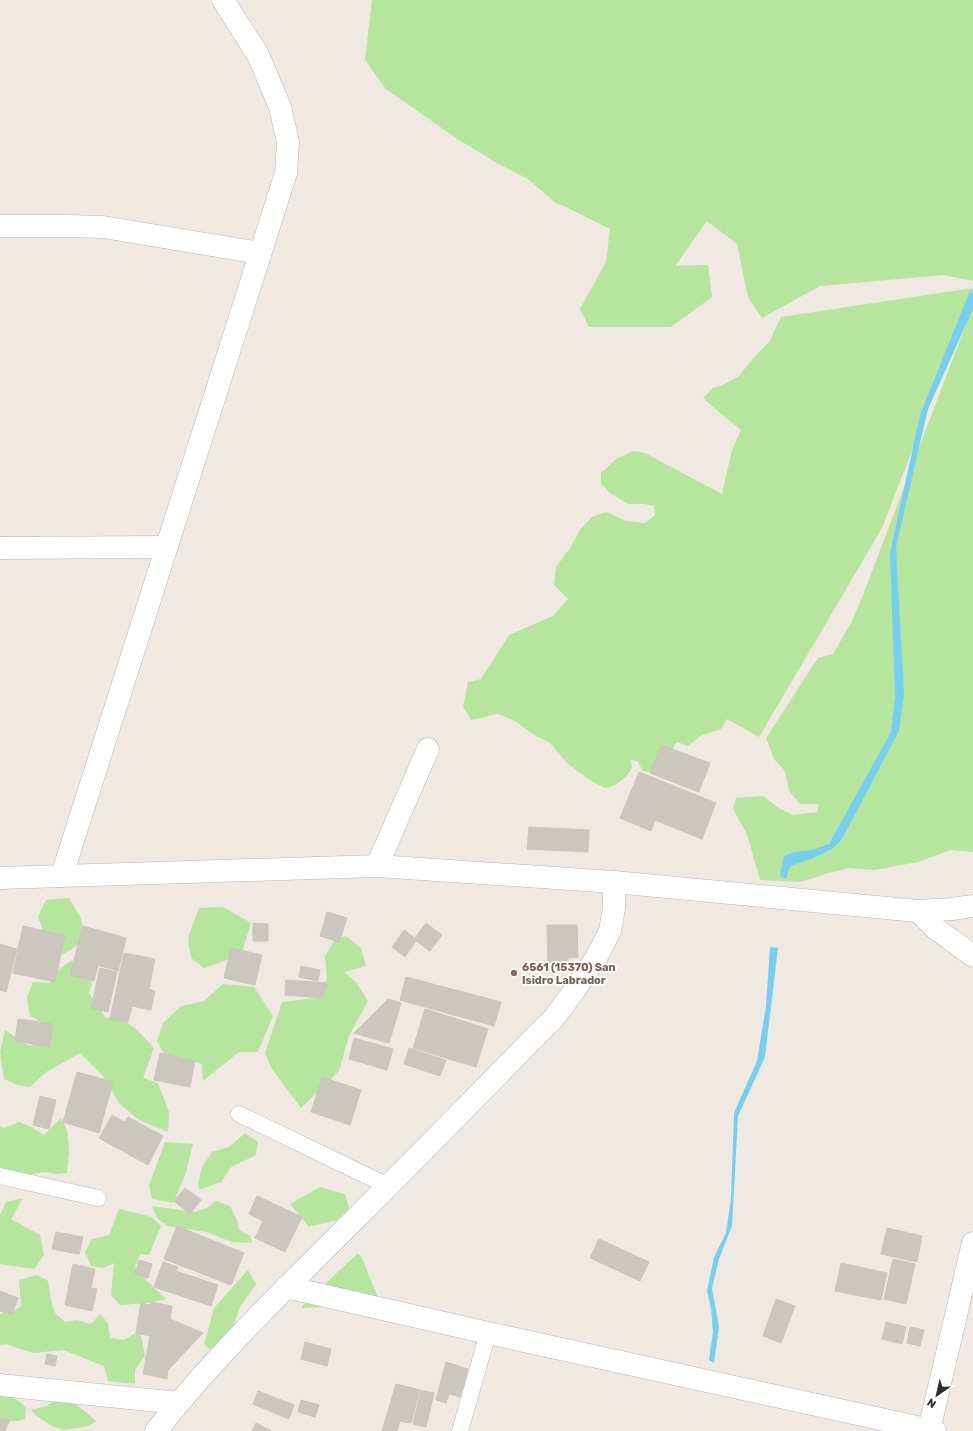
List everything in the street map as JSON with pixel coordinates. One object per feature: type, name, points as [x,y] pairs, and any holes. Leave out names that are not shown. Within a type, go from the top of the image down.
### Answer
[{"type":"street","points":[[62,875],[286,172],[288,142],[280,106],[258,55],[223,0]]},
{"type":"street","points":[[0,226],[103,227],[260,253]]},
{"type":"street","points":[[0,548],[167,548]]},
{"type":"street","points":[[378,866],[428,749]]},
{"type":"street","points":[[0,878],[378,866],[614,882],[918,911],[973,906]]},
{"type":"street","points":[[156,1431],[178,1403],[286,1287],[554,1018],[596,958],[610,931],[614,908],[614,882]]},
{"type":"street","points":[[918,911],[934,928],[973,956]]},
{"type":"street","points":[[286,1287],[488,1334],[932,1430],[973,1243]]},
{"type":"street","points":[[0,1385],[178,1403]]},
{"type":"lane","points":[[238,1114],[388,1186]]},
{"type":"lane","points":[[0,1176],[98,1198]]},
{"type":"lane","points":[[460,1431],[488,1334]]},
{"type":"green space","points":[[372,0],[973,0],[973,281],[944,275],[820,286],[762,318],[748,297],[737,244],[707,221],[675,266],[708,265],[712,297],[671,327],[589,327],[580,309],[606,262],[610,229],[557,204],[528,179],[495,162],[456,138],[386,89],[365,60]]},
{"type":"green space","points":[[973,288],[973,293],[882,528],[759,737],[727,719],[721,729],[702,735],[688,746],[677,742],[653,773],[643,771],[637,761],[631,760],[632,768],[627,775],[621,781],[605,788],[593,782],[568,764],[550,743],[533,734],[515,721],[498,714],[471,720],[463,707],[468,682],[481,679],[509,635],[553,616],[568,599],[554,585],[556,567],[570,548],[580,530],[592,517],[606,512],[626,521],[645,523],[655,515],[654,506],[644,504],[628,504],[610,493],[601,483],[601,473],[616,459],[633,451],[645,453],[722,494],[732,450],[741,430],[703,398],[713,388],[721,386],[739,376],[769,342],[781,317]]},
{"type":"green space","points":[[973,306],[973,852],[951,850],[918,862],[875,870],[849,868],[799,882],[760,880],[747,834],[733,809],[736,798],[763,796],[777,807],[793,815],[817,812],[819,804],[800,804],[789,791],[785,771],[774,759],[766,738],[818,658],[833,654],[852,621]]},
{"type":"green space","points":[[69,898],[81,918],[85,941],[60,956],[43,931],[38,916],[46,900]]},
{"type":"green space","points":[[223,907],[251,923],[241,955],[204,968],[191,958],[188,938],[199,908]]},
{"type":"green space","points":[[346,936],[361,948],[366,966],[344,972],[356,982],[368,1001],[349,1036],[339,1071],[301,1108],[272,1069],[265,1053],[282,1002],[315,998],[327,980],[325,956],[335,939]]},
{"type":"green space","points":[[72,960],[92,983],[89,993],[106,1018],[120,1017],[137,1030],[154,1048],[143,1078],[158,1083],[169,1112],[168,1132],[139,1120],[120,1104],[103,1076],[80,1053],[46,1072],[30,1087],[17,1085],[4,1079],[0,1052],[5,1030],[29,1046],[48,1042],[50,1027],[30,1016],[27,997],[33,982],[49,983],[58,970]]},
{"type":"green space","points":[[223,984],[254,987],[273,1016],[258,1052],[239,1052],[203,1081],[202,1064],[164,1054],[157,1041],[163,1023],[181,1006],[204,1001]]},
{"type":"green space","points":[[61,1118],[67,1130],[69,1152],[67,1173],[56,1174],[45,1172],[21,1176],[0,1172],[0,1126],[4,1128],[19,1122],[44,1135]]},
{"type":"green space","points":[[245,1133],[258,1142],[256,1155],[231,1167],[221,1182],[199,1190],[198,1183],[202,1167],[212,1152],[229,1147]]},
{"type":"green space","points":[[165,1142],[193,1144],[185,1175],[173,1203],[152,1199],[149,1185]]},
{"type":"green space","points":[[320,1187],[345,1194],[349,1208],[337,1220],[309,1227],[290,1204]]},
{"type":"green space","points":[[23,1198],[11,1219],[40,1235],[44,1255],[34,1269],[0,1264],[0,1215],[6,1202]]},
{"type":"green space","points":[[216,1201],[230,1206],[237,1220],[239,1230],[250,1236],[252,1243],[232,1242],[206,1232],[168,1226],[157,1218],[152,1206],[195,1212],[207,1208]]},
{"type":"green space","points":[[119,1209],[152,1217],[161,1226],[149,1255],[140,1254],[135,1267],[143,1277],[166,1299],[149,1303],[120,1305],[111,1295],[114,1263],[103,1268],[91,1266],[85,1252],[92,1239],[109,1235]]},
{"type":"green space","points":[[357,1254],[359,1254],[362,1258],[378,1298],[377,1304],[302,1308],[305,1303]]},
{"type":"green space","points":[[248,1270],[256,1284],[241,1305],[234,1323],[232,1342],[219,1355],[204,1345],[214,1308]]},
{"type":"green space","points":[[37,1275],[48,1281],[55,1313],[65,1322],[77,1320],[91,1324],[100,1314],[108,1323],[110,1338],[124,1340],[139,1331],[145,1356],[135,1370],[135,1384],[108,1381],[104,1366],[63,1350],[33,1353],[6,1344],[0,1345],[0,1314],[15,1310],[21,1306],[19,1280]]},
{"type":"green space","points":[[0,1390],[19,1401],[26,1408],[25,1419],[0,1422]]},
{"type":"green space","points":[[56,1399],[73,1402],[96,1421],[89,1426],[63,1430],[50,1425],[34,1414],[31,1410],[47,1406]]},
{"type":"water","points":[[970,291],[973,294],[973,309],[928,409],[896,547],[904,694],[899,731],[842,839],[832,849],[811,859],[793,865],[789,868],[786,879],[780,876],[784,856],[794,852],[812,850],[829,844],[891,732],[895,696],[890,553],[920,415]]},
{"type":"water","points":[[770,947],[778,948],[765,1057],[738,1116],[732,1226],[719,1259],[712,1288],[719,1327],[714,1363],[709,1360],[713,1332],[711,1308],[707,1291],[714,1257],[726,1233],[731,1199],[734,1113],[757,1061],[766,1006]]},
{"type":"building","points":[[661,745],[710,763],[699,792],[650,773]]},
{"type":"building","points":[[639,772],[716,803],[702,839],[655,820],[651,831],[620,818]]},
{"type":"building","points":[[529,827],[589,830],[588,852],[527,849]]},
{"type":"building","points":[[327,912],[347,918],[339,942],[320,936]]},
{"type":"building","points":[[253,923],[268,924],[268,941],[253,941]]},
{"type":"building","points":[[426,923],[442,935],[430,951],[416,941],[405,957],[392,947],[404,930],[415,938]]},
{"type":"building","points":[[547,925],[577,925],[578,957],[568,958],[568,967],[548,968]]},
{"type":"building","points":[[23,926],[65,935],[55,982],[13,973]]},
{"type":"building","points":[[83,926],[126,938],[118,971],[98,965],[94,981],[70,975]]},
{"type":"building","points":[[0,944],[17,949],[6,992],[0,990]]},
{"type":"building","points":[[231,948],[262,955],[255,985],[224,978]]},
{"type":"building","points":[[124,953],[155,959],[149,989],[155,991],[151,1010],[132,1006],[128,1022],[110,1019]]},
{"type":"building","points":[[301,966],[320,970],[318,981],[299,977]]},
{"type":"building","points":[[100,968],[117,972],[108,1012],[91,1008]]},
{"type":"building","points":[[406,977],[501,1002],[494,1026],[400,1000]]},
{"type":"building","points":[[286,980],[328,983],[323,998],[285,995]]},
{"type":"building","points":[[388,999],[401,1003],[389,1043],[354,1033]]},
{"type":"building","points":[[425,1009],[488,1029],[476,1067],[413,1048]]},
{"type":"building","points":[[18,1019],[53,1024],[49,1047],[15,1041]]},
{"type":"building","points":[[354,1038],[393,1049],[387,1070],[349,1059]]},
{"type":"building","points":[[409,1048],[446,1060],[440,1076],[404,1064]]},
{"type":"building","points":[[160,1053],[195,1061],[190,1087],[154,1080]]},
{"type":"building","points":[[77,1072],[113,1082],[99,1133],[63,1122]]},
{"type":"building","points":[[322,1077],[361,1090],[350,1125],[311,1112]]},
{"type":"building","points":[[40,1096],[56,1100],[49,1129],[33,1125]]},
{"type":"building","points":[[112,1115],[125,1122],[128,1117],[163,1136],[148,1165],[99,1138]]},
{"type":"building","points":[[185,1188],[201,1200],[190,1214],[174,1201]]},
{"type":"building","points":[[257,1196],[302,1217],[285,1252],[255,1238],[263,1221],[249,1214]]},
{"type":"building","points":[[177,1226],[244,1253],[231,1285],[164,1259]]},
{"type":"building","points":[[887,1228],[922,1236],[917,1262],[881,1254]]},
{"type":"building","points":[[56,1232],[83,1237],[79,1254],[52,1249]]},
{"type":"building","points":[[599,1239],[649,1262],[640,1281],[590,1258]]},
{"type":"building","points":[[893,1259],[915,1264],[906,1304],[884,1299]]},
{"type":"building","points":[[139,1260],[152,1264],[148,1278],[135,1274]]},
{"type":"building","points":[[163,1262],[178,1267],[176,1271],[218,1285],[211,1306],[154,1287]]},
{"type":"building","points":[[841,1263],[887,1273],[881,1300],[835,1291]]},
{"type":"building","points":[[73,1264],[95,1269],[91,1288],[97,1289],[92,1311],[65,1305]]},
{"type":"building","points":[[0,1291],[18,1298],[12,1315],[0,1311]]},
{"type":"building","points":[[776,1299],[795,1306],[781,1343],[763,1336]]},
{"type":"building","points":[[151,1302],[172,1306],[170,1319],[203,1333],[168,1370],[167,1379],[143,1374],[150,1336],[136,1333],[141,1303],[150,1305]]},
{"type":"building","points":[[886,1322],[906,1327],[902,1344],[882,1339]]},
{"type":"building","points":[[910,1327],[924,1330],[920,1346],[907,1343]]},
{"type":"building","points":[[305,1342],[331,1349],[327,1366],[301,1359]]},
{"type":"building","points":[[47,1354],[57,1356],[55,1366],[45,1364]]},
{"type":"building","points":[[446,1362],[468,1369],[460,1397],[449,1394],[446,1403],[436,1400]]},
{"type":"building","points":[[396,1384],[420,1390],[411,1423],[400,1421],[397,1431],[382,1431]]},
{"type":"building","points":[[421,1390],[434,1393],[426,1427],[413,1424]]},
{"type":"building","points":[[258,1391],[294,1405],[289,1419],[253,1404]]},
{"type":"building","points":[[301,1400],[319,1405],[315,1417],[298,1412]]},
{"type":"building","points":[[0,1419],[9,1421],[5,1431],[0,1431]]},
{"type":"building","points":[[256,1423],[271,1431],[252,1431]]},
{"type":"place","name":"6561 (15370) San Isidro Labrador","points":[[514,973]]}]
